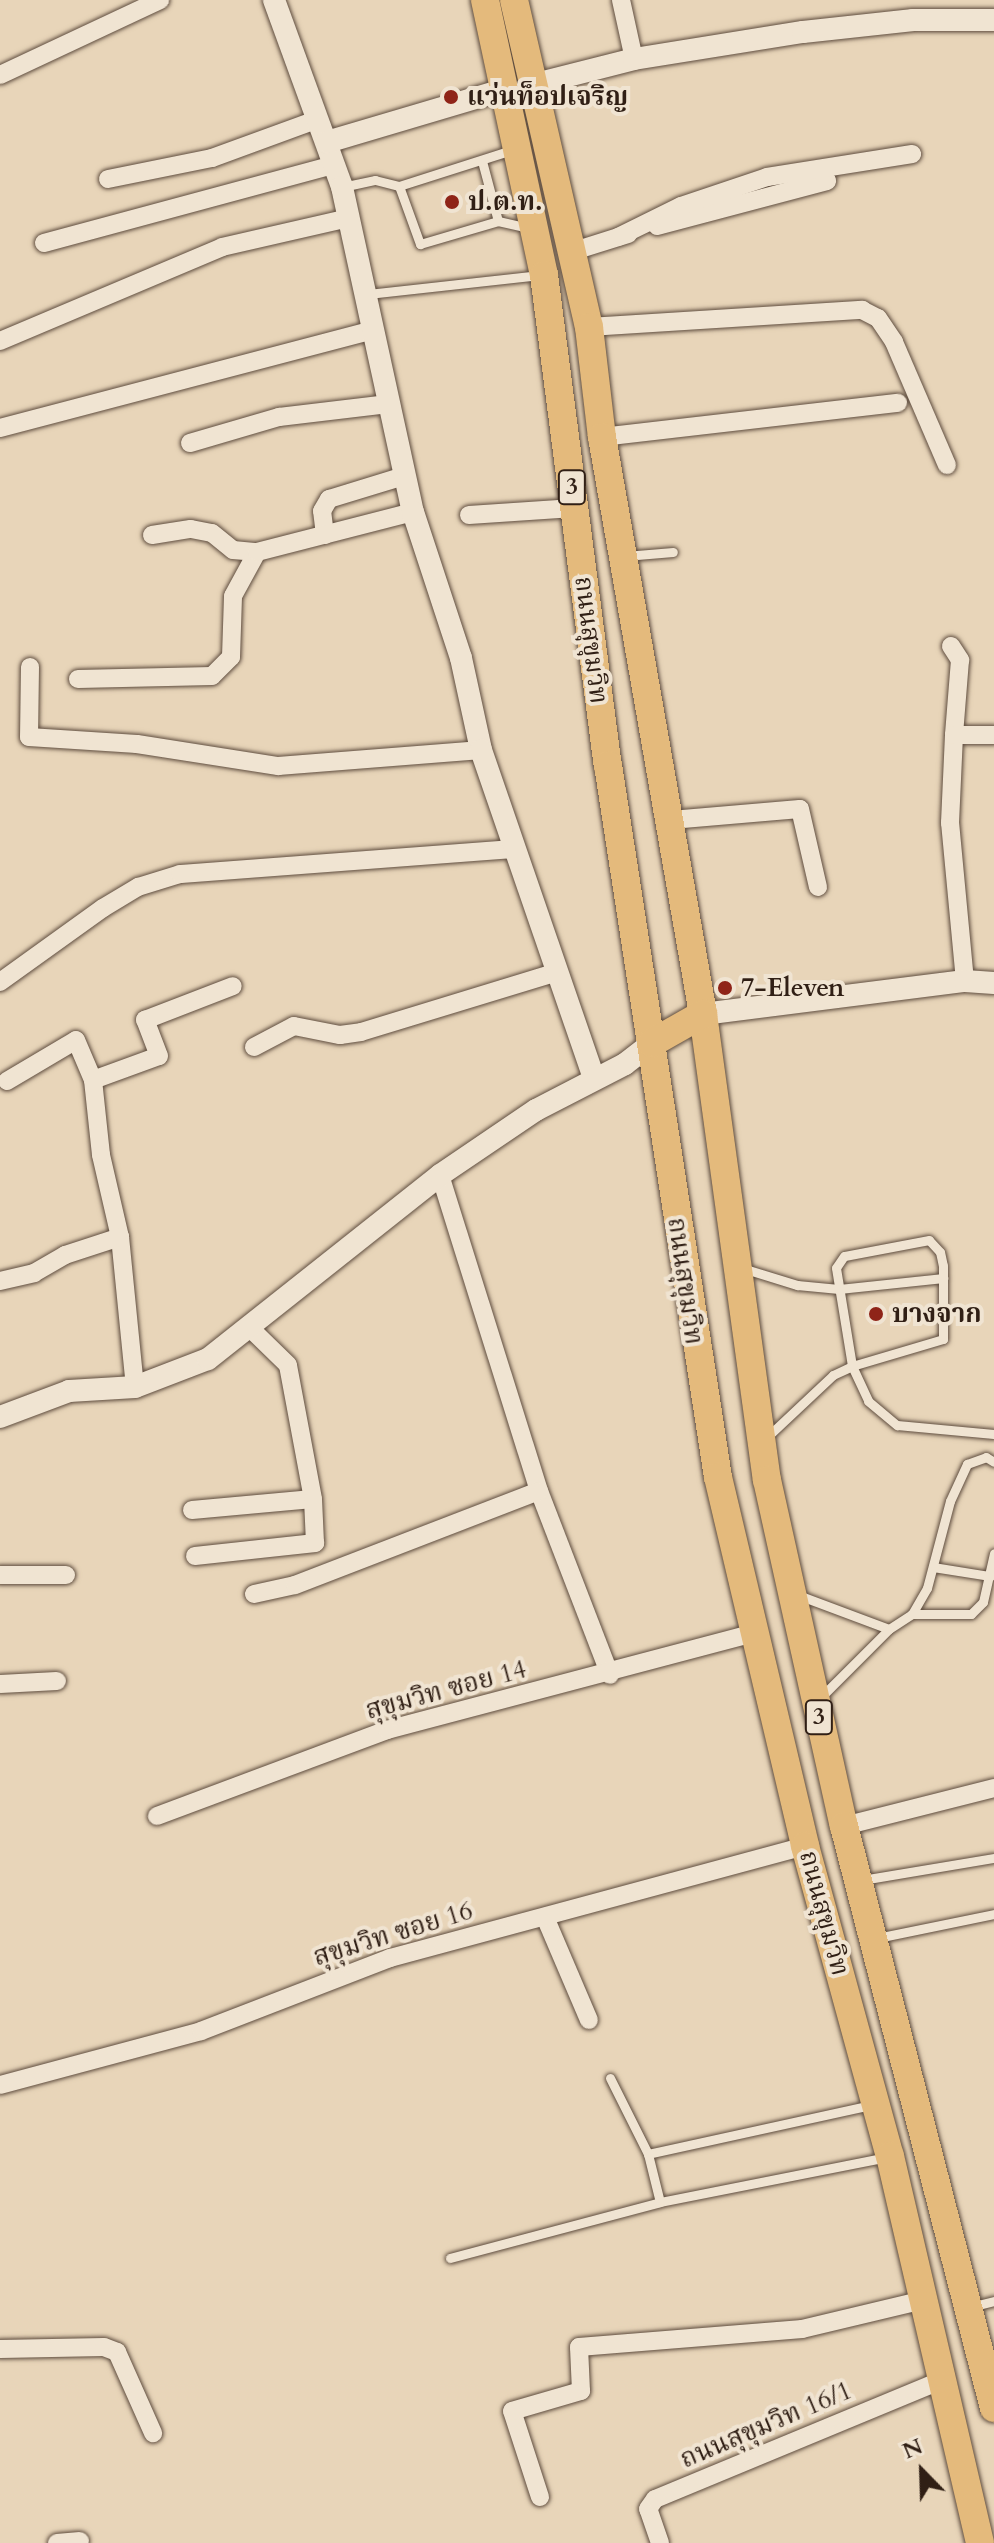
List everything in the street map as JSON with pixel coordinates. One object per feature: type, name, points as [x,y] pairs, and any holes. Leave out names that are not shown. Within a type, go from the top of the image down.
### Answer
[{"type":"main road","name":"ถนนสุขุมวิท","points":[[485,0],[544,275],[574,508],[700,1381],[753,1633],[805,1846],[890,2156],[980,2543]]},
{"type":"main road","name":"ถนนสุขุมวิท","points":[[514,0],[536,84],[589,327],[602,437],[703,1014],[760,1443],[844,1826],[981,2304],[994,2408]]},
{"type":"main road","points":[[555,363],[592,360]]},
{"type":"main road","points":[[652,1043],[703,1014]]},
{"type":"street","points":[[0,75],[160,0]]},
{"type":"street","points":[[274,0],[342,187],[368,294],[404,476],[461,658],[481,750],[594,1078]]},
{"type":"street","points":[[621,0],[634,59]]},
{"type":"street","points":[[536,84],[634,59],[913,20],[994,20]]},
{"type":"street","points":[[327,142],[506,89]]},
{"type":"street","points":[[108,179],[212,158],[316,120]]},
{"type":"street","points":[[618,237],[681,206],[767,177],[912,154]]},
{"type":"street","points":[[44,243],[334,165]]},
{"type":"street","points":[[574,251],[827,181]]},
{"type":"street","points":[[0,341],[222,247],[349,218]]},
{"type":"street","points":[[589,327],[862,310],[878,318],[894,342],[947,465]]},
{"type":"street","points":[[0,428],[374,330]]},
{"type":"street","points":[[602,437],[898,403]]},
{"type":"street","points":[[190,443],[279,417],[388,404]]},
{"type":"street","points":[[325,535],[322,511],[329,499],[404,476]]},
{"type":"street","points":[[469,515],[574,508]]},
{"type":"street","points":[[152,535],[191,529],[212,533],[233,550],[257,552],[413,512]]},
{"type":"street","points":[[78,679],[212,676],[224,667],[235,633],[233,596],[257,552]]},
{"type":"street","points":[[951,646],[961,667],[950,823],[965,981]]},
{"type":"street","points":[[30,667],[29,737],[137,744],[278,766],[481,750]]},
{"type":"street","points":[[954,735],[994,735]]},
{"type":"street","points":[[671,820],[800,809],[818,887]]},
{"type":"street","points":[[0,982],[103,908],[138,887],[180,874],[514,849]]},
{"type":"street","points":[[254,1047],[294,1026],[340,1035],[361,1032],[557,972]]},
{"type":"street","points":[[703,1014],[965,981],[994,983]]},
{"type":"street","points":[[93,1080],[159,1056],[145,1020],[233,986]]},
{"type":"street","points":[[7,1081],[76,1040],[93,1080],[101,1155],[120,1237],[135,1387]]},
{"type":"street","points":[[0,1417],[69,1391],[135,1387],[208,1359],[440,1175],[536,1110],[625,1064],[652,1043]]},
{"type":"street","points":[[440,1175],[539,1491],[610,1675]]},
{"type":"street","points":[[0,1281],[34,1273],[65,1255],[120,1237]]},
{"type":"street","points":[[195,1556],[315,1543],[313,1499],[288,1365],[250,1328]]},
{"type":"street","points":[[254,1594],[295,1585],[539,1491]]},
{"type":"street","points":[[192,1510],[313,1499]]},
{"type":"street","points":[[0,1575],[66,1575]]},
{"type":"street","name":"สุขุมวิท ซอย 14","points":[[157,1816],[387,1730],[610,1675],[753,1633]]},
{"type":"street","points":[[0,1684],[57,1681]]},
{"type":"street","points":[[844,1826],[994,1788]]},
{"type":"street","name":"สุขุมวิท ซอย 16","points":[[0,2085],[201,2031],[390,1958],[805,1846]]},
{"type":"street","points":[[545,1917],[589,2020]]},
{"type":"street","points":[[540,2497],[512,2411],[581,2391],[579,2347],[802,2329],[924,2300]]},
{"type":"street","points":[[0,2349],[104,2347],[117,2352],[153,2433]]},
{"type":"street","name":"ถนนสุขุมวิท 16/1","points":[[660,2543],[648,2509],[655,2499],[942,2380]]},
{"type":"street","points":[[57,2543],[80,2541]]},
{"type":"lane","points":[[342,187],[375,180],[399,186],[519,148]]},
{"type":"lane","points":[[482,161],[498,221]]},
{"type":"lane","points":[[399,186],[420,244],[498,221],[535,229]]},
{"type":"lane","points":[[368,294],[544,275]]},
{"type":"lane","points":[[622,556],[673,552]]},
{"type":"lane","points":[[760,1443],[833,1375],[852,1366],[943,1339],[940,1252],[929,1240],[844,1256],[836,1268],[852,1366],[868,1401],[897,1425],[994,1434]]},
{"type":"lane","points":[[735,1266],[797,1285],[839,1289],[943,1278]]},
{"type":"lane","points":[[815,1703],[889,1629],[912,1614],[933,1567],[950,1501],[967,1464],[986,1457],[994,1462]]},
{"type":"lane","points":[[912,1614],[971,1614],[983,1602],[994,1553]]},
{"type":"lane","points":[[933,1567],[990,1576]]},
{"type":"lane","points":[[791,1593],[889,1629]]},
{"type":"lane","points":[[859,1881],[994,1858]]},
{"type":"lane","points":[[874,1939],[994,1914]]},
{"type":"lane","points":[[610,2078],[648,2154],[660,2202]]},
{"type":"lane","points":[[648,2154],[876,2104]]},
{"type":"lane","points":[[450,2258],[660,2202],[890,2156]]},
{"type":"place","name":"แว่นท็อปเจริญ","points":[[451,97]]},
{"type":"place","name":"ป.ต.ท.","points":[[452,202]]},
{"type":"place","name":"7-Eleven","points":[[725,988]]},
{"type":"place","name":"บางจาก","points":[[876,1314]]}]
